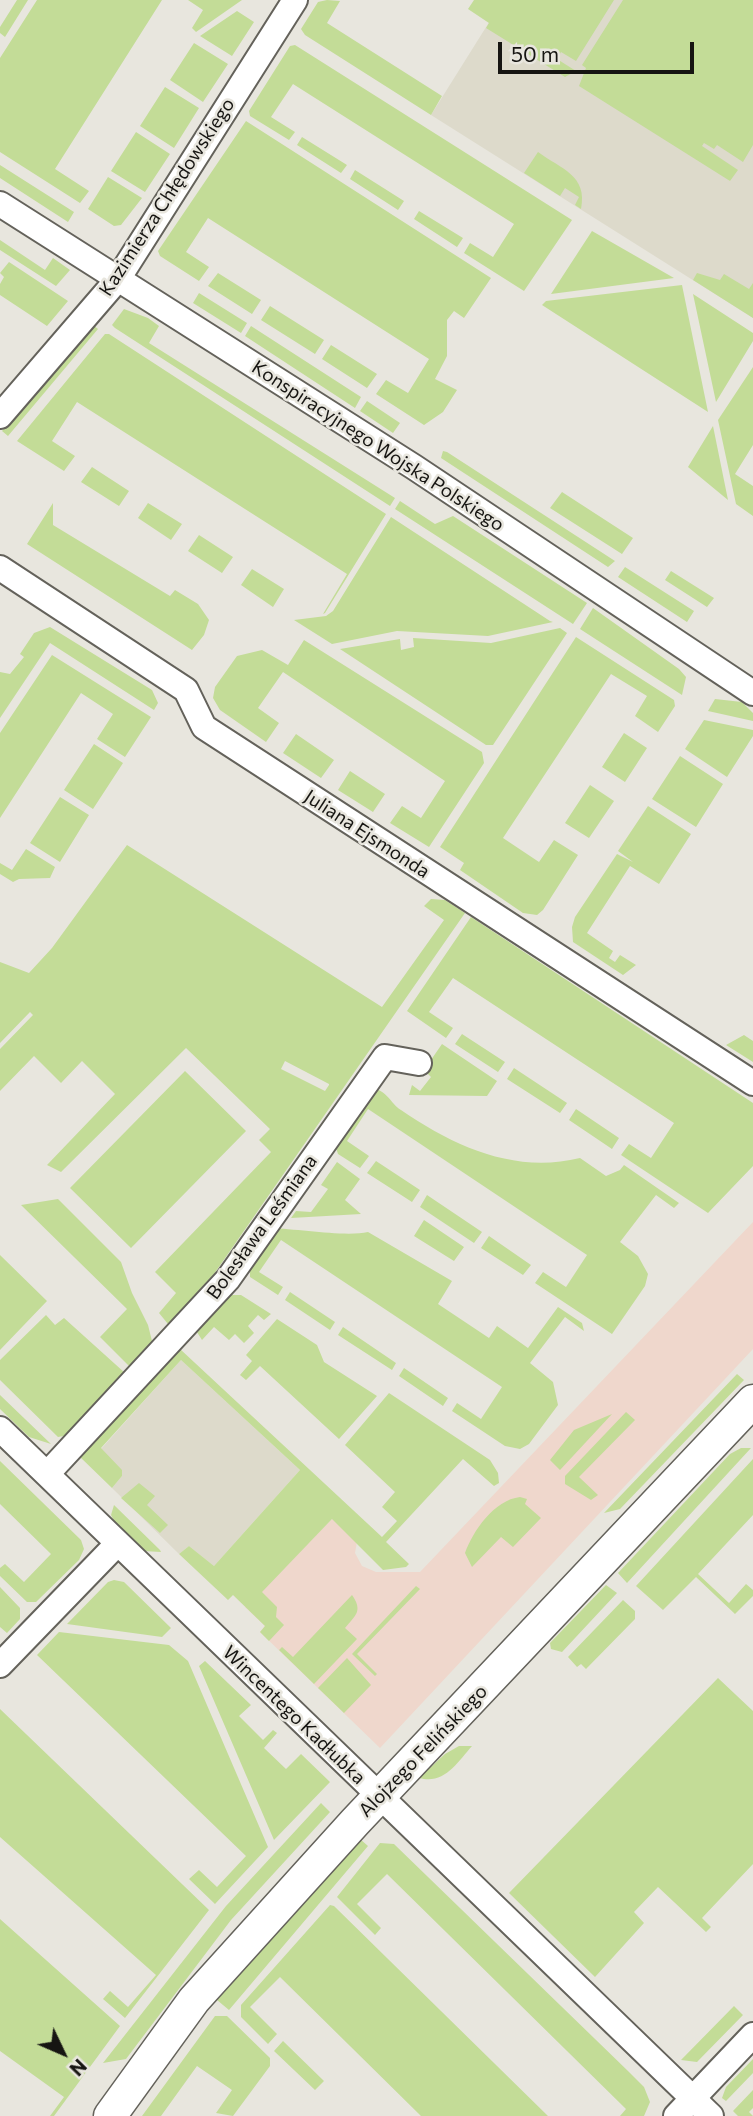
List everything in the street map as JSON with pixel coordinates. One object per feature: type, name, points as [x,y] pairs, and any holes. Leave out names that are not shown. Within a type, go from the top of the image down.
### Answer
[{"type":"street","name":"Kazimierza Chłędowskiego","points":[[0,416],[118,279],[295,0]]},
{"type":"street","name":"Konspiracyjnego Wojska Polskiego","points":[[0,204],[414,467],[753,693]]},
{"type":"street","name":"Juliana Ejsmonda","points":[[0,568],[186,690],[204,727],[753,1083]]},
{"type":"street","name":"Bolesława Leśmiana","points":[[47,1474],[228,1279],[385,1057],[419,1063]]},
{"type":"street","name":"Alojzego Felińskiego","points":[[110,2116],[194,2000],[378,1798],[749,1412]]},
{"type":"street","name":"Wincentego Kadłubka","points":[[0,1429],[378,1798],[685,2107],[711,2116]]},
{"type":"street","points":[[0,1665],[118,1544]]},
{"type":"street","points":[[685,2107],[753,2035]]},
{"type":"shaded area","points":[[503,0],[753,0],[753,318],[431,115]]},
{"type":"shaded area","points":[[753,1222],[753,1349],[380,1748],[260,1632],[265,1626],[245,1607],[336,1515],[358,1536],[355,1553],[362,1566],[376,1572],[420,1572]]},
{"type":"shaded area","points":[[181,1360],[300,1470],[214,1566],[189,1546],[179,1554],[112,1488],[122,1476],[101,1449]]},
{"type":"green space","points":[[17,0],[28,0],[5,37],[0,33],[0,27]]},
{"type":"green space","points":[[37,0],[162,0],[55,169],[89,191],[80,203],[0,152],[0,58]]},
{"type":"green space","points":[[188,0],[242,0],[196,32],[192,28],[203,10]]},
{"type":"green space","points":[[474,0],[614,0],[576,61],[561,52],[557,59],[576,71],[565,77],[486,28],[489,23],[468,9]]},
{"type":"green space","points":[[623,0],[753,0],[753,145],[743,162],[717,145],[714,149],[704,143],[702,146],[738,170],[730,181],[579,86],[586,68],[582,65]]},
{"type":"green space","points":[[340,1],[327,23],[442,96],[431,115],[305,35],[301,29],[318,2]]},
{"type":"green space","points":[[237,11],[254,22],[232,56],[200,36]]},
{"type":"green space","points":[[194,43],[228,64],[203,102],[170,80]]},
{"type":"green space","points":[[295,45],[572,220],[524,291],[464,253],[470,243],[493,257],[514,224],[293,84],[271,117],[295,132],[289,140],[250,116],[249,111],[290,46]]},
{"type":"green space","points":[[165,87],[199,108],[174,148],[140,126]]},
{"type":"green space","points":[[246,121],[491,278],[464,318],[454,311],[447,320],[447,356],[435,379],[457,390],[443,412],[424,425],[376,394],[386,380],[408,393],[429,359],[208,218],[186,252],[209,267],[199,281],[160,256],[158,251]]},
{"type":"green space","points":[[136,132],[170,154],[145,192],[111,171]]},
{"type":"green space","points":[[302,137],[347,165],[341,173],[297,145]]},
{"type":"green space","points":[[538,152],[577,181],[582,197],[581,209],[575,205],[579,197],[565,188],[560,196],[524,173]]},
{"type":"green space","points":[[0,165],[74,212],[68,222],[0,178]]},
{"type":"green space","points":[[355,170],[404,201],[398,210],[350,179]]},
{"type":"green space","points":[[108,177],[142,198],[121,225],[114,226],[88,209]]},
{"type":"green space","points":[[419,211],[463,238],[457,247],[414,219]]},
{"type":"green space","points":[[592,231],[674,278],[551,294]]},
{"type":"green space","points":[[0,240],[45,270],[53,258],[70,270],[56,286],[0,250]]},
{"type":"green space","points":[[9,262],[68,301],[47,326],[0,295],[0,284],[4,277],[0,273]]},
{"type":"green space","points":[[218,273],[261,300],[252,314],[208,286]]},
{"type":"green space","points":[[697,273],[720,280],[724,274],[749,289],[753,283],[753,318],[693,280]]},
{"type":"green space","points":[[682,285],[708,412],[542,305],[546,301]]},
{"type":"green space","points":[[199,293],[247,323],[241,333],[193,303]]},
{"type":"green space","points":[[693,294],[753,333],[753,341],[716,402]]},
{"type":"green space","points":[[270,306],[324,340],[315,354],[261,320]]},
{"type":"green space","points":[[124,309],[148,318],[159,326],[149,343],[395,498],[390,506],[115,328],[112,325]]},
{"type":"green space","points":[[93,325],[98,329],[8,436],[2,431]]},
{"type":"green space","points":[[251,326],[361,397],[355,408],[245,336]]},
{"type":"green space","points":[[105,334],[109,334],[386,514],[325,613],[323,614],[347,574],[77,402],[52,441],[75,456],[64,471],[17,441]]},
{"type":"green space","points":[[331,345],[377,374],[367,388],[322,359]]},
{"type":"green space","points":[[753,367],[753,445],[735,474],[753,486],[753,516],[736,504],[718,420]]},
{"type":"green space","points":[[367,401],[400,423],[393,433],[360,411]]},
{"type":"green space","points":[[713,426],[728,500],[688,467]]},
{"type":"green space","points":[[443,451],[615,561],[608,567],[441,458]]},
{"type":"green space","points":[[92,467],[129,491],[119,506],[81,482]]},
{"type":"green space","points":[[562,492],[633,538],[622,554],[550,508]]},
{"type":"green space","points":[[400,501],[435,524],[453,516],[587,603],[573,624],[395,509]]},
{"type":"green space","points":[[53,503],[53,525],[170,596],[175,590],[198,604],[209,620],[204,635],[192,650],[27,544]]},
{"type":"green space","points":[[148,503],[182,524],[171,540],[138,518]]},
{"type":"green space","points":[[391,517],[553,622],[488,636],[397,631],[332,644],[294,620],[326,616],[333,611]]},
{"type":"green space","points":[[199,535],[233,557],[222,573],[188,551]]},
{"type":"green space","points":[[625,567],[694,611],[687,622],[618,577]]},
{"type":"green space","points":[[252,569],[284,589],[273,607],[241,585]]},
{"type":"green space","points":[[671,571],[714,598],[707,607],[665,580]]},
{"type":"green space","points":[[593,608],[679,669],[686,677],[682,695],[580,629]]},
{"type":"green space","points":[[50,627],[152,690],[158,703],[154,710],[50,643],[0,718],[0,672],[10,674],[24,657],[20,654],[34,633]]},
{"type":"green space","points":[[560,628],[567,633],[493,745],[486,745],[340,649],[400,639],[401,650],[414,647],[413,638],[491,643]]},
{"type":"green space","points":[[576,637],[674,700],[675,706],[658,732],[635,716],[647,696],[611,674],[503,838],[539,862],[554,840],[578,855],[543,910],[537,915],[523,913],[460,870],[464,863],[440,847]]},
{"type":"green space","points":[[304,640],[482,752],[484,763],[429,847],[390,823],[402,806],[421,818],[445,781],[283,672],[258,708],[279,723],[266,742],[220,710],[213,698],[215,687],[237,656],[262,650],[288,665]]},
{"type":"green space","points":[[52,655],[151,717],[125,757],[97,739],[113,714],[81,693],[0,818],[0,733]]},
{"type":"green space","points":[[715,699],[742,702],[753,713],[753,721],[708,711]]},
{"type":"green space","points":[[704,720],[753,730],[753,736],[727,777],[685,749]]},
{"type":"green space","points":[[624,733],[647,748],[625,782],[602,767]]},
{"type":"green space","points":[[296,734],[334,760],[321,778],[283,753]]},
{"type":"green space","points":[[94,744],[123,763],[93,809],[64,790]]},
{"type":"green space","points":[[680,756],[723,784],[696,827],[652,799]]},
{"type":"green space","points":[[350,771],[385,794],[373,812],[338,790]]},
{"type":"green space","points":[[590,785],[614,801],[589,838],[565,823]]},
{"type":"green space","points":[[60,797],[89,815],[60,862],[30,843]]},
{"type":"green space","points":[[648,806],[691,834],[659,884],[630,866],[587,933],[613,951],[609,958],[615,962],[620,955],[636,965],[623,975],[573,942],[572,927],[575,917],[617,854],[633,862],[618,851]]},
{"type":"green space","points":[[127,845],[382,1007],[444,920],[424,906],[431,899],[445,900],[465,913],[214,1274],[168,1324],[159,1313],[176,1293],[155,1272],[271,1152],[259,1140],[270,1129],[186,1048],[61,1172],[47,1165],[115,1094],[82,1061],[61,1083],[34,1056],[0,1091],[0,1049],[33,1015],[30,1012],[0,1043],[0,962],[29,973],[52,948]],"holes":[[[285,1061],[329,1084],[325,1091],[281,1069]]]},
{"type":"green space","points":[[26,849],[55,867],[50,878],[19,879],[13,882],[0,874],[0,863],[12,870]]},
{"type":"green space","points":[[471,917],[753,1103],[753,1166],[708,1213],[621,1155],[629,1144],[651,1158],[674,1123],[453,978],[429,1012],[453,1028],[446,1038],[407,1011]]},
{"type":"green space","points":[[462,1034],[505,1062],[498,1072],[455,1044]]},
{"type":"green space","points":[[744,1035],[753,1041],[753,1062],[726,1045]]},
{"type":"green space","points":[[442,1044],[497,1081],[487,1096],[409,1095],[412,1085],[420,1091],[431,1077],[424,1070]]},
{"type":"green space","points":[[514,1068],[567,1103],[560,1113],[507,1079]]},
{"type":"green space","points":[[185,1071],[246,1131],[131,1248],[70,1188]]},
{"type":"green space","points":[[372,1088],[385,1094],[397,1107],[422,1123],[464,1146],[509,1160],[556,1162],[580,1158],[606,1176],[620,1170],[624,1165],[679,1203],[674,1208],[656,1195],[620,1242],[638,1256],[648,1274],[645,1286],[612,1334],[535,1283],[543,1272],[566,1287],[587,1255],[368,1109],[347,1141],[369,1156],[360,1168],[338,1154],[334,1142]]},
{"type":"green space","points":[[576,1109],[619,1138],[612,1149],[569,1120]]},
{"type":"green space","points":[[376,1161],[420,1190],[412,1202],[367,1173]]},
{"type":"green space","points":[[337,1162],[360,1179],[345,1200],[361,1214],[291,1218],[296,1211],[311,1212],[328,1189],[321,1185]]},
{"type":"green space","points":[[427,1195],[482,1232],[474,1243],[420,1207]]},
{"type":"green space","points":[[58,1199],[121,1262],[132,1293],[148,1325],[152,1341],[129,1366],[100,1337],[127,1309],[21,1205]]},
{"type":"green space","points":[[424,1220],[464,1247],[454,1261],[414,1236]]},
{"type":"green space","points":[[271,1228],[335,1233],[368,1232],[452,1281],[438,1304],[489,1338],[497,1326],[528,1348],[558,1307],[582,1323],[584,1331],[565,1317],[530,1363],[553,1382],[558,1405],[529,1444],[520,1449],[505,1446],[452,1411],[457,1403],[481,1419],[502,1387],[281,1240],[259,1272],[283,1287],[278,1295],[250,1277],[250,1264]]},
{"type":"green space","points":[[489,1236],[531,1265],[523,1275],[481,1248]]},
{"type":"green space","points":[[0,1255],[47,1301],[0,1350]]},
{"type":"green space","points":[[290,1292],[335,1322],[330,1330],[285,1300]]},
{"type":"green space","points":[[241,1295],[271,1314],[264,1320],[258,1315],[248,1326],[254,1333],[244,1343],[235,1334],[229,1340],[214,1327],[202,1340],[195,1329],[221,1298]]},
{"type":"green space","points":[[46,1315],[55,1325],[64,1318],[125,1373],[69,1435],[58,1437],[0,1380],[0,1360]]},
{"type":"green space","points":[[277,1319],[317,1345],[324,1362],[377,1396],[339,1439],[260,1366],[246,1380],[240,1375],[252,1361],[246,1355]]},
{"type":"green space","points":[[343,1327],[396,1363],[392,1370],[338,1335]]},
{"type":"green space","points":[[180,1349],[382,1537],[397,1521],[382,1507],[395,1492],[345,1445],[389,1393],[490,1460],[498,1473],[499,1483],[494,1486],[463,1459],[386,1542],[409,1564],[406,1567],[383,1570],[332,1519],[262,1592],[277,1607],[276,1617],[284,1625],[269,1641],[260,1632],[265,1626],[233,1595],[228,1600],[179,1554],[189,1546],[214,1566],[300,1470],[181,1360],[101,1448],[122,1470],[122,1476],[112,1488],[78,1455]]},
{"type":"green space","points":[[404,1368],[448,1398],[443,1406],[399,1376]]},
{"type":"green space","points":[[737,1374],[744,1380],[620,1509],[604,1513]]},
{"type":"green space","points":[[0,1395],[51,1444],[29,1437],[0,1409]]},
{"type":"green space","points":[[626,1412],[635,1420],[579,1477],[598,1495],[591,1500],[565,1484],[565,1476]]},
{"type":"green space","points":[[612,1414],[560,1470],[550,1460],[574,1430]]},
{"type":"green space","points":[[741,1448],[751,1448],[627,1583],[618,1573],[730,1454]]},
{"type":"green space","points":[[753,1459],[753,1515],[698,1574],[729,1603],[746,1584],[753,1590],[753,1596],[735,1614],[696,1577],[663,1610],[636,1586]]},
{"type":"green space","points":[[0,1461],[81,1540],[84,1549],[79,1560],[36,1602],[27,1602],[0,1576],[0,1568],[5,1564],[24,1582],[51,1554],[0,1504]]},
{"type":"green space","points":[[139,1483],[155,1496],[147,1505],[168,1525],[160,1533],[121,1498]]},
{"type":"green space","points":[[510,1499],[527,1499],[525,1504],[541,1518],[513,1547],[501,1537],[472,1567],[465,1553],[479,1526],[493,1510]]},
{"type":"green space","points":[[114,1505],[161,1552],[143,1551],[116,1525],[111,1515]]},
{"type":"green space","points":[[108,1582],[124,1582],[171,1628],[162,1637],[67,1624]]},
{"type":"green space","points":[[606,1585],[617,1593],[562,1652],[551,1649],[550,1643]]},
{"type":"green space","points":[[416,1586],[420,1589],[357,1654],[377,1674],[375,1676],[352,1654]]},
{"type":"green space","points":[[0,1587],[20,1608],[20,1619],[7,1633],[0,1627]]},
{"type":"green space","points":[[352,1595],[358,1609],[345,1628],[357,1639],[314,1684],[279,1650],[282,1647],[293,1657]]},
{"type":"green space","points":[[623,1600],[635,1611],[635,1619],[586,1669],[581,1664],[577,1667],[568,1657]]},
{"type":"green space","points":[[59,1632],[169,1645],[188,1661],[268,1847],[215,1904],[189,1879],[199,1870],[217,1887],[246,1856],[37,1655]]},
{"type":"green space","points":[[347,1658],[371,1685],[344,1713],[318,1688]]},
{"type":"green space","points":[[205,1661],[251,1705],[239,1716],[263,1740],[273,1730],[277,1733],[264,1748],[286,1769],[301,1754],[330,1782],[274,1840],[199,1666]]},
{"type":"green space","points":[[718,1678],[753,1711],[753,1864],[702,1918],[711,1927],[706,1932],[658,1887],[634,1912],[644,1923],[595,1977],[509,1893]]},
{"type":"green space","points":[[0,1709],[209,1910],[125,2018],[103,1999],[110,1991],[128,2007],[156,1975],[0,1837]]},
{"type":"green space","points":[[459,1746],[472,1746],[449,1771],[436,1778],[419,1778],[445,1754]]},
{"type":"green space","points":[[321,1803],[330,1812],[231,1920],[126,2059],[103,2063],[226,1906]]},
{"type":"green space","points":[[360,1839],[368,1846],[229,2010],[217,2000]]},
{"type":"green space","points":[[380,1843],[394,1844],[644,2087],[650,2102],[644,2116],[620,2116],[626,2109],[387,1874],[357,1904],[381,1928],[375,1935],[337,1897]]},
{"type":"green space","points":[[330,1905],[548,2116],[421,2116],[280,1977],[250,2007],[277,2034],[268,2044],[241,2017],[241,2005]]},
{"type":"green space","points":[[0,1919],[120,2026],[54,2116],[50,2116],[64,2097],[0,2051]]},
{"type":"green space","points":[[734,2006],[743,2015],[697,2062],[681,2060]]},
{"type":"green space","points":[[215,2016],[227,2016],[270,2058],[270,2066],[233,2116],[216,2113],[232,2090],[197,2066],[161,2116],[142,2116]]},
{"type":"green space","points":[[283,2041],[324,2081],[315,2090],[274,2051]]},
{"type":"green space","points":[[753,2059],[753,2073],[726,2101],[722,2098],[726,2087]]},
{"type":"green space","points":[[753,2090],[753,2108],[749,2112],[753,2116],[738,2116],[733,2111]]}]
